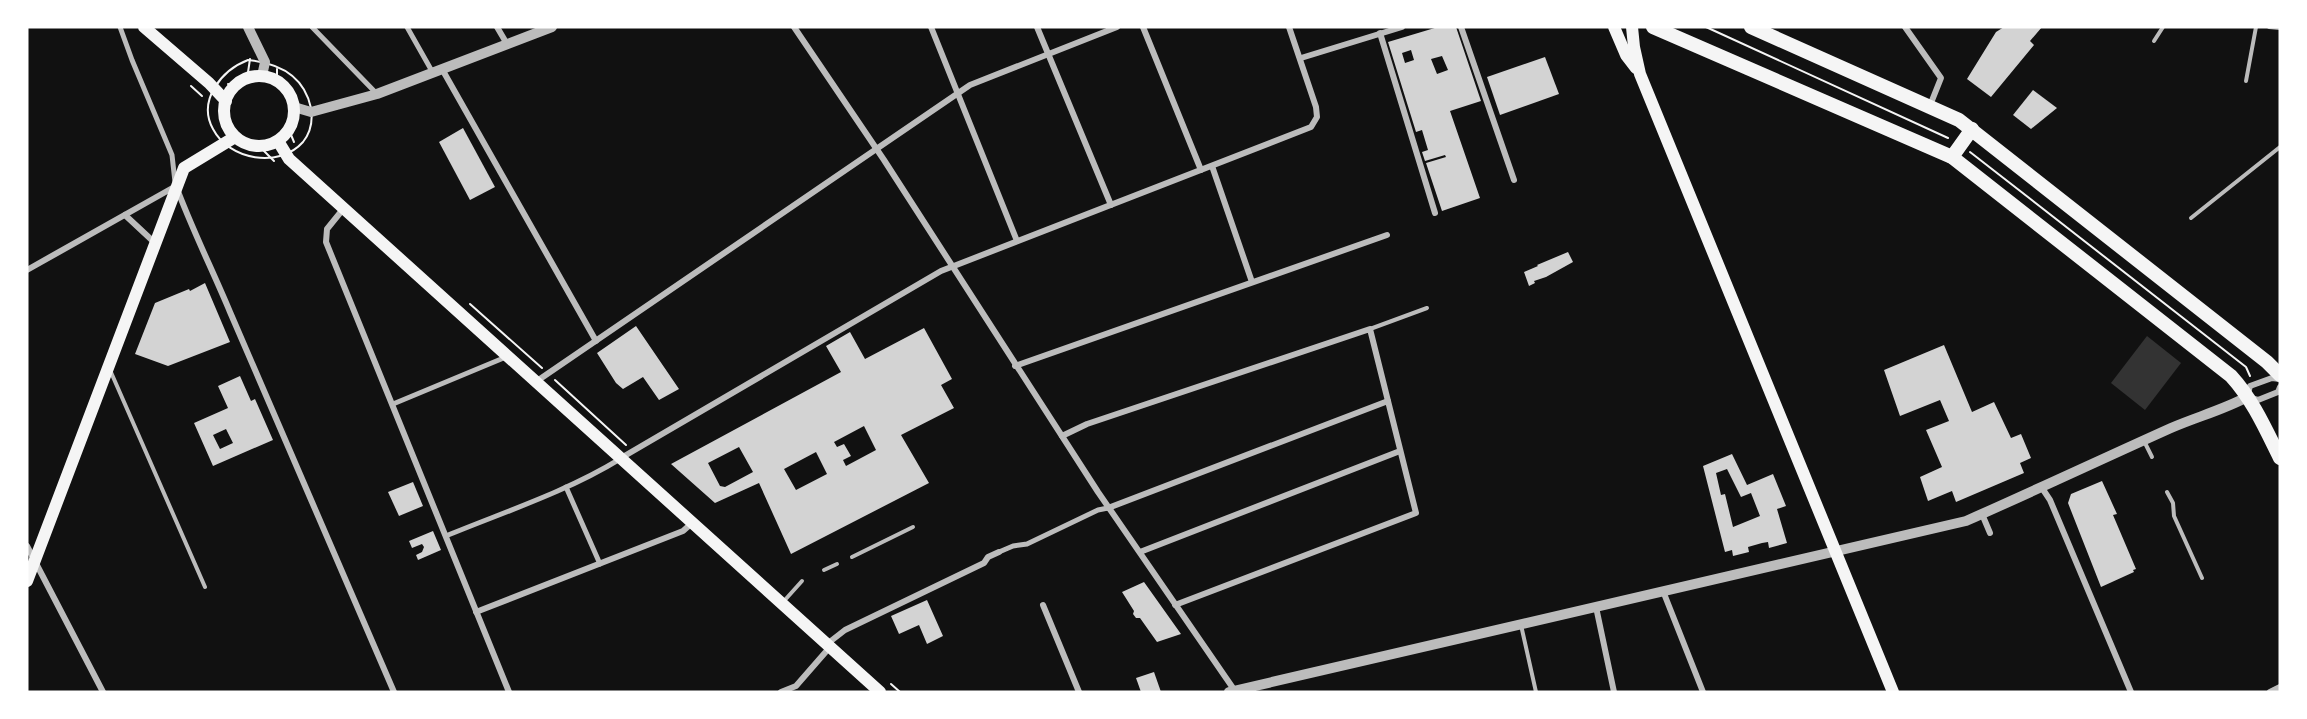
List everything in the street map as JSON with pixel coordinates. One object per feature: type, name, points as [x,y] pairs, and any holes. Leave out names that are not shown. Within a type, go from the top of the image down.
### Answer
[{"type":"main road","points":[[144,27],[226,100]]},
{"type":"main road","points":[[1614,27],[1626,55],[1640,74]]},
{"type":"main road","points":[[1632,27],[1640,74],[1893,692]]},
{"type":"main road","points":[[1653,27],[1952,157],[2231,376],[2247,397],[2280,458]]},
{"type":"main road","points":[[1751,27],[1959,120],[2267,362],[2280,377]]},
{"type":"main road","points":[[262,76],[273,79],[286,88],[291,97],[294,108],[289,130],[271,145],[248,145],[235,137],[226,123],[224,112],[226,100],[234,87],[247,78],[262,76]]},
{"type":"main road","points":[[1952,157],[1972,129]]},
{"type":"main road","points":[[27,581],[184,168],[235,137]]},
{"type":"main road","points":[[278,141],[289,159],[880,692]]},
{"type":"street","points":[[120,27],[172,155],[176,186],[188,218],[394,692]]},
{"type":"street","points":[[248,27],[265,62],[262,76]]},
{"type":"street","points":[[312,27],[377,94]]},
{"type":"street","points":[[407,27],[437,71],[596,341]]},
{"type":"street","points":[[497,27],[507,44]]},
{"type":"street","points":[[294,108],[311,112],[377,94],[507,44],[530,31],[552,27]]},
{"type":"street","points":[[794,27],[953,266],[1015,366],[1108,507],[1234,691],[1966,521],[2043,488],[2144,440],[2247,397],[2258,400],[2278,392],[2280,387]]},
{"type":"street","points":[[931,27],[1017,241]]},
{"type":"street","points":[[1037,27],[1110,206]]},
{"type":"street","points":[[537,381],[970,85],[1117,27]]},
{"type":"street","points":[[1143,27],[1201,170]]},
{"type":"street","points":[[446,536],[600,471],[941,271],[1311,127],[1317,117],[1316,107],[1289,27]]},
{"type":"street","points":[[1301,58],[1402,27]]},
{"type":"street","points":[[1461,27],[1514,180]]},
{"type":"street","points":[[1905,27],[1941,78],[1929,108]]},
{"type":"street","points":[[1380,33],[1435,213]]},
{"type":"street","points":[[1212,166],[1252,282]]},
{"type":"street","points":[[27,270],[176,186]]},
{"type":"street","points":[[344,208],[327,229],[326,242],[508,692]]},
{"type":"street","points":[[125,215],[155,243]]},
{"type":"street","points":[[1015,366],[1387,236]]},
{"type":"street","points":[[1062,436],[1087,424],[1370,329],[1416,513],[1175,605]]},
{"type":"street","points":[[393,404],[507,356]]},
{"type":"street","points":[[2247,397],[2250,386],[2280,377]]},
{"type":"street","points":[[781,692],[796,686],[829,645],[845,630],[984,563],[988,557],[1013,546],[1027,544],[1098,510],[1388,401]]},
{"type":"street","points":[[1140,552],[1400,451]]},
{"type":"street","points":[[566,487],[600,564]]},
{"type":"street","points":[[2043,488],[2131,692]]},
{"type":"street","points":[[1982,514],[1990,533]]},
{"type":"street","points":[[476,612],[683,531],[692,523]]},
{"type":"street","points":[[27,546],[31,566],[102,692]]},
{"type":"street","points":[[1663,591],[1703,692]]},
{"type":"street","points":[[1043,605],[1079,692]]},
{"type":"street","points":[[1596,607],[1614,692]]},
{"type":"street","points":[[2270,692],[2280,687]]},
{"type":"lane","points":[[2154,41],[2163,27]]},
{"type":"lane","points":[[2246,81],[2256,27]]},
{"type":"lane","points":[[2269,27],[2280,28]]},
{"type":"lane","points":[[2191,218],[2280,147]]},
{"type":"lane","points":[[1370,329],[1427,308]]},
{"type":"lane","points":[[108,366],[205,587]]},
{"type":"lane","points":[[2144,440],[2152,457]]},
{"type":"lane","points":[[2168,492],[2173,503],[2174,516],[2202,578]]},
{"type":"lane","points":[[852,557],[913,527]]},
{"type":"lane","points":[[824,570],[837,564]]},
{"type":"lane","points":[[782,603],[802,581]]},
{"type":"lane","points":[[1521,624],[1536,692]]},
{"type":"path","points":[[1706,27],[1956,142]]},
{"type":"path","points":[[247,78],[251,61],[248,54]]},
{"type":"path","points":[[221,76],[237,64],[248,60]]},
{"type":"path","points":[[282,68],[307,92]]},
{"type":"path","points":[[209,106],[214,132]]},
{"type":"path","points":[[289,130],[298,146],[311,130]]},
{"type":"path","points":[[241,154],[271,159],[260,146]]},
{"type":"path","points":[[1965,148],[2246,367],[2252,379]]},
{"type":"path","points":[[2242,377],[2248,373]]},
{"type":"shaded area","points":[[2147,336],[2181,363],[2145,410],[2111,383]]},
{"type":"building","points":[[1438,27],[1456,27],[1481,101],[1450,111],[1480,198],[1442,211],[1426,163],[1446,157],[1445,155],[1425,161],[1422,152],[1428,150],[1422,130],[1416,132],[1388,42]],"holes":[[[1411,50],[1414,60],[1405,63],[1402,53]],[[1442,56],[1448,70],[1437,74],[1431,59]]]},
{"type":"building","points":[[2004,27],[2042,27],[2030,41],[2034,45],[1991,97],[1967,79],[1996,32]]},
{"type":"building","points":[[1545,57],[1559,94],[1500,115],[1487,77]]},
{"type":"building","points":[[2033,90],[2057,108],[2031,129],[2013,115]]},
{"type":"building","points":[[463,128],[495,187],[470,200],[439,142]]},
{"type":"building","points":[[1568,252],[1573,262],[1534,281],[1535,283],[1529,286],[1524,272]]},
{"type":"building","points":[[205,283],[230,342],[168,366],[135,354],[155,303],[189,289],[190,291]]},
{"type":"building","points":[[636,326],[679,389],[659,400],[643,377],[623,389],[616,383],[597,353]]},
{"type":"building","points":[[924,328],[952,379],[941,385],[954,408],[901,435],[929,483],[791,554],[759,483],[715,503],[671,464],[841,372],[826,346],[850,332],[865,359]],"holes":[[[864,426],[876,450],[846,466],[843,460],[851,456],[844,444],[837,447],[834,442]],[[739,447],[753,472],[725,487],[720,486],[708,463]],[[816,452],[827,474],[796,490],[784,469]]]},
{"type":"building","points":[[1944,345],[1972,412],[1994,402],[2011,438],[2021,434],[2031,458],[2020,463],[2024,473],[1956,502],[1952,491],[1928,501],[1920,477],[1942,467],[1926,430],[1949,421],[1940,400],[1900,416],[1884,370]]},
{"type":"building","points":[[240,376],[251,401],[255,399],[273,440],[213,466],[194,423],[228,408],[218,386]],"holes":[[[226,429],[233,443],[220,449],[213,435]]]},
{"type":"building","points":[[1732,454],[1747,485],[1773,474],[1786,506],[1777,509],[1787,543],[1769,548],[1768,542],[1762,543],[1748,547],[1749,552],[1733,556],[1732,550],[1725,552],[1703,466]],"holes":[[[1727,469],[1741,497],[1751,493],[1760,516],[1733,527],[1725,494],[1721,495],[1716,473]]]},
{"type":"building","points":[[2102,481],[2117,514],[2113,515],[2136,569],[2101,587],[2068,503],[2071,494]]},
{"type":"building","points":[[413,482],[423,506],[399,516],[388,492]]},
{"type":"building","points":[[433,531],[441,550],[418,560],[416,555],[422,552],[424,547],[422,544],[412,548],[409,541]]},
{"type":"building","points":[[1144,582],[1181,634],[1157,642],[1140,618],[1136,618],[1133,614],[1134,611],[1122,592]]},
{"type":"building","points":[[927,600],[943,636],[927,644],[919,625],[899,634],[891,616]]},
{"type":"building","points":[[1154,672],[1161,692],[1141,692],[1136,678]]}]
